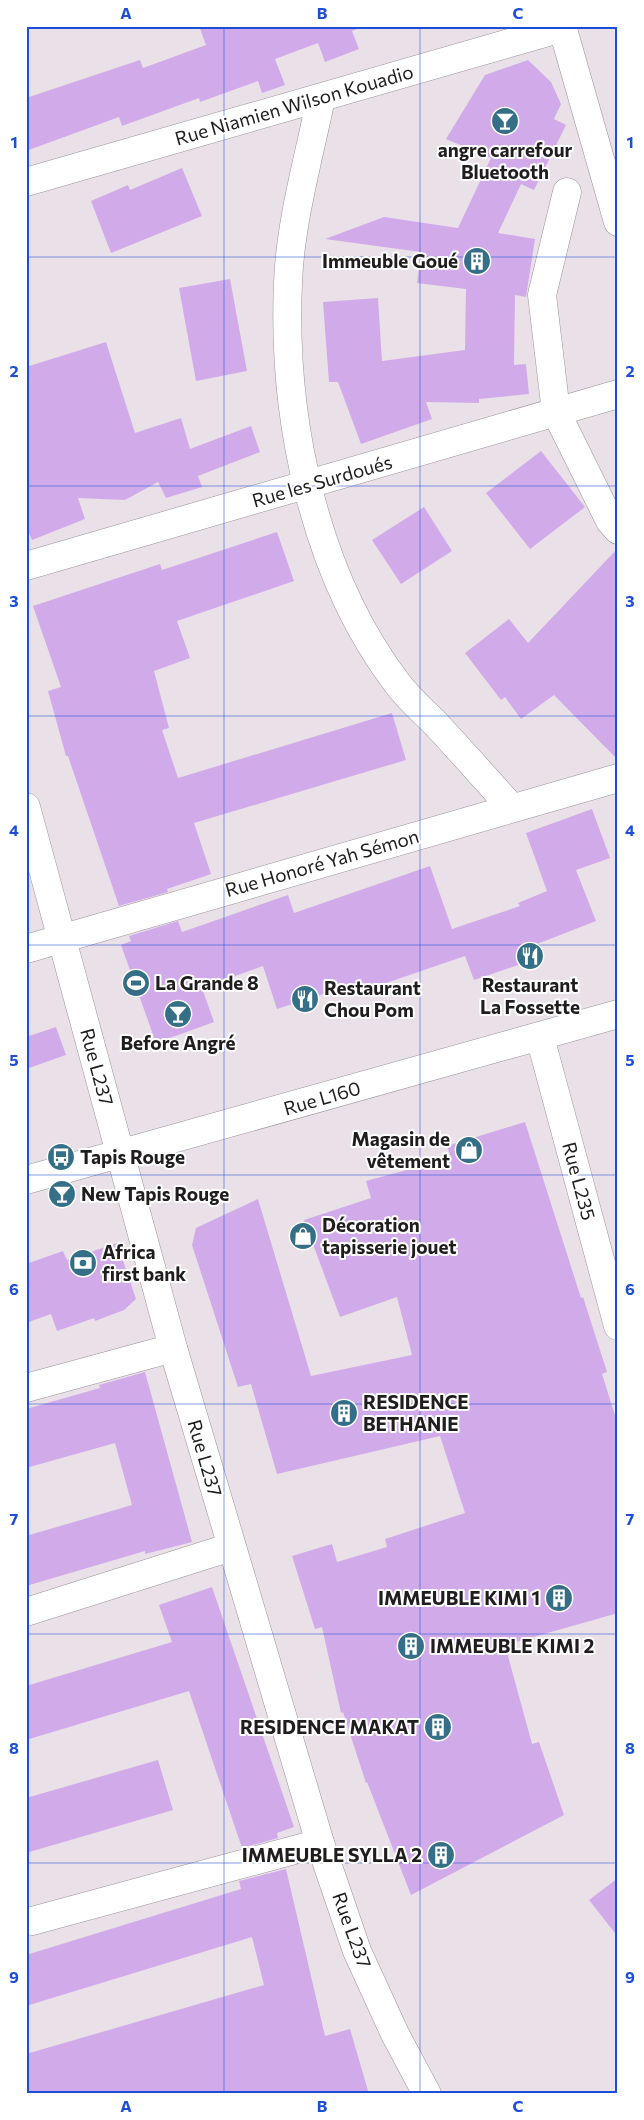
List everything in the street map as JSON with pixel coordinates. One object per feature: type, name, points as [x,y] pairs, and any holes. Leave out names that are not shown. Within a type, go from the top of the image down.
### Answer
[{"type":"street","name":"Rue Niamien Wilson Kouadio","points":[[26,182],[562,27]]},
{"type":"street","points":[[562,27],[618,222]]},
{"type":"street","points":[[321,98],[298,213],[288,282],[289,353],[293,400],[307,486],[329,556],[346,596],[373,648],[398,684],[511,807]]},
{"type":"street","points":[[567,192],[542,295],[556,412],[610,522],[618,530]]},
{"type":"street","name":"Rue les Surdoués","points":[[26,566],[307,486],[618,394]]},
{"type":"street","name":"Rue Honoré Yah Sémon","points":[[26,949],[511,807],[618,778]]},
{"type":"street","name":"Rue L237","points":[[26,807],[173,1348],[320,1843],[357,1950],[395,2034],[427,2094]]},
{"type":"street","name":"Rue L160","points":[[26,1180],[618,1014]]},
{"type":"street","name":"Rue L235","points":[[540,1037],[618,1326]]},
{"type":"street","points":[[26,1388],[173,1348]]},
{"type":"street","points":[[26,1612],[231,1547]]},
{"type":"street","points":[[32,1920],[320,1843]]},
{"type":"building","points":[[199,26],[356,26],[357,29],[352,31],[359,49],[325,62],[318,43],[275,59],[285,85],[262,93],[258,81],[200,102],[199,98],[122,126],[119,117],[26,151],[26,98],[140,60],[143,68],[206,45]]},
{"type":"building","points":[[528,60],[551,82],[561,104],[554,119],[566,125],[534,190],[521,184],[498,233],[535,239],[526,297],[515,295],[514,365],[526,364],[529,394],[479,399],[479,403],[426,402],[432,419],[361,444],[338,382],[329,382],[323,302],[378,298],[382,361],[465,350],[466,289],[417,283],[421,252],[325,239],[384,217],[458,228],[491,158],[446,139],[485,75]]},
{"type":"building","points":[[182,168],[202,216],[111,253],[91,201],[128,185],[130,190]]},
{"type":"building","points":[[230,279],[247,371],[196,381],[179,288]]},
{"type":"building","points":[[106,342],[135,433],[181,418],[190,449],[251,426],[260,452],[198,476],[202,487],[166,498],[158,482],[125,500],[78,498],[85,519],[32,540],[26,526],[26,367]]},
{"type":"building","points":[[541,451],[585,507],[530,549],[486,493]]},
{"type":"building","points":[[424,507],[452,551],[401,584],[372,540]]},
{"type":"building","points":[[277,532],[294,581],[177,621],[190,658],[154,671],[169,728],[162,730],[178,778],[392,713],[406,760],[194,823],[211,874],[167,889],[168,892],[119,906],[68,756],[66,756],[48,691],[61,687],[33,606],[160,564],[162,570]]},
{"type":"building","points":[[618,548],[618,760],[554,695],[521,719],[505,697],[501,700],[465,653],[509,619],[528,643]]},
{"type":"building","points":[[592,809],[610,858],[576,870],[596,921],[532,946],[536,959],[474,980],[465,956],[351,995],[348,986],[277,1009],[263,966],[202,988],[214,1022],[156,1043],[121,945],[131,941],[129,936],[178,921],[182,932],[288,895],[294,913],[430,866],[452,929],[520,906],[518,903],[547,891],[526,833]]},
{"type":"building","points":[[56,1027],[66,1055],[26,1069],[26,1037]]},
{"type":"building","points":[[525,1122],[581,1298],[583,1297],[607,1372],[602,1374],[618,1425],[618,1613],[505,1645],[532,1744],[539,1742],[564,1815],[411,1895],[366,1783],[343,1712],[341,1713],[322,1627],[315,1629],[292,1556],[332,1544],[337,1562],[387,1547],[385,1539],[465,1513],[440,1436],[277,1474],[251,1384],[238,1387],[192,1245],[196,1228],[258,1199],[311,1376],[412,1355],[397,1297],[340,1317],[304,1220],[371,1198],[366,1181],[451,1158],[447,1146]]},
{"type":"building","points":[[117,1243],[136,1299],[124,1310],[95,1321],[94,1318],[57,1331],[51,1314],[26,1323],[26,1264],[63,1251],[67,1260]]},
{"type":"building","points":[[145,1372],[192,1542],[145,1554],[145,1551],[26,1586],[26,1536],[132,1505],[115,1443],[26,1468],[26,1409],[100,1388],[99,1385]]},
{"type":"building","points":[[212,1587],[294,1827],[277,1833],[278,1838],[242,1848],[189,1691],[26,1740],[26,1686],[172,1642],[159,1605]]},
{"type":"building","points":[[158,1760],[173,1810],[26,1853],[26,1798]]},
{"type":"building","points":[[286,1869],[325,2036],[350,2029],[369,2094],[26,2094],[26,2054],[264,1985],[252,1937],[26,2006],[26,1955],[241,1889],[239,1881]]},
{"type":"building","points":[[618,1878],[618,1937],[589,1900]]},
{"type":"place","name":"angre carrefour Bluetooth","points":[[505,121]]},
{"type":"place","name":"Immeuble Goué","points":[[477,261]]},
{"type":"place","name":"Restaurant La Fossette","points":[[530,956]]},
{"type":"place","name":"La Grande 8","points":[[136,983]]},
{"type":"place","name":"Restaurant Chou Pom","points":[[305,999]]},
{"type":"place","name":"Before Angré","points":[[178,1014]]},
{"type":"place","name":"Magasin de vêtement","points":[[469,1150]]},
{"type":"place","name":"Tapis Rouge","points":[[61,1157]]},
{"type":"place","name":"New Tapis Rouge","points":[[62,1194]]},
{"type":"place","name":"Décoration tapisserie jouet","points":[[303,1236]]},
{"type":"place","name":"Africa first bank","points":[[83,1263]]},
{"type":"place","name":"RESIDENCE BETHANIE","points":[[344,1413]]},
{"type":"place","name":"IMMEUBLE KIMI 1","points":[[559,1598]]},
{"type":"place","name":"IMMEUBLE KIMI 2","points":[[411,1646]]},
{"type":"place","name":"RESIDENCE MAKAT","points":[[438,1727]]},
{"type":"place","name":"IMMEUBLE SYLLA 2","points":[[441,1855]]}]
